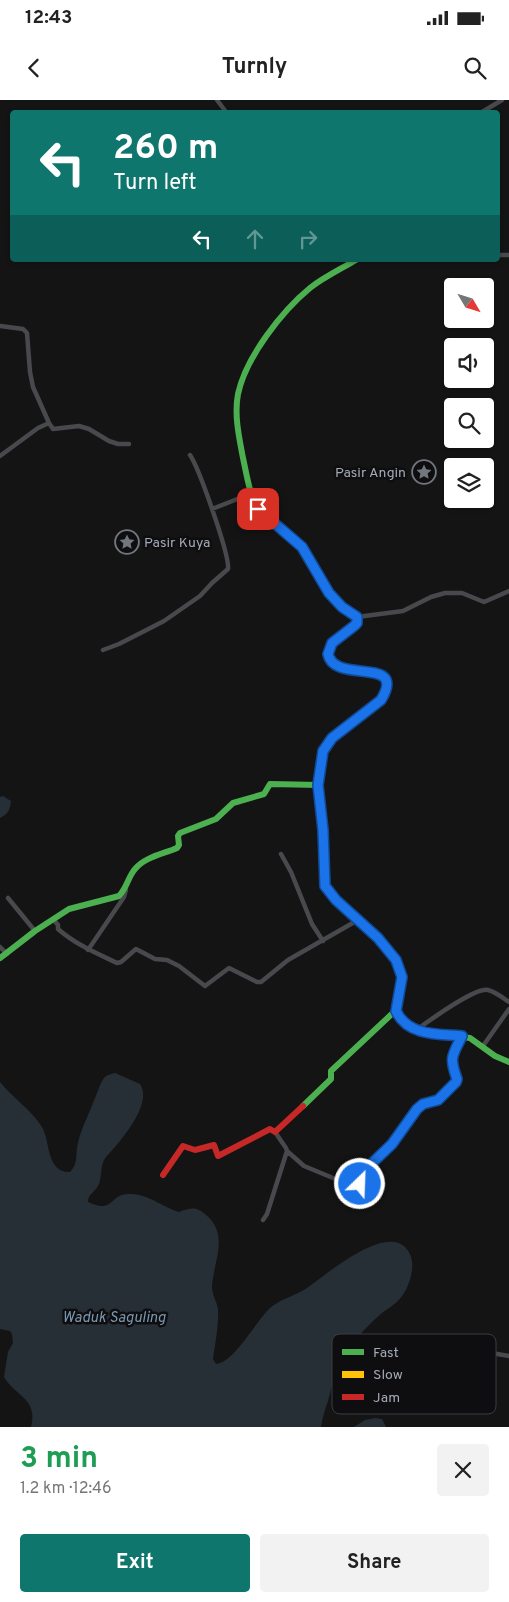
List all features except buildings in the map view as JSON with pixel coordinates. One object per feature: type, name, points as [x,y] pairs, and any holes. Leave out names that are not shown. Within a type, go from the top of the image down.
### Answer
[{"type":"street","points":[[216,100],[224,110]]},
{"type":"street","points":[[485,110],[502,100]]},
{"type":"street","points":[[353,262],[320,281],[302,295],[260,349],[244,378],[238,394],[238,423],[240,445],[250,494],[258,509],[302,547],[327,590],[339,605],[357,617],[403,611],[431,597],[445,593],[462,593],[484,602],[509,591]]},
{"type":"street","points":[[0,326],[23,330],[27,334],[33,387],[48,423],[53,429],[78,426],[89,429],[109,441],[129,444]]},
{"type":"street","points":[[0,456],[38,428],[48,423]]},
{"type":"street","points":[[103,650],[164,622],[200,596],[228,569],[226,552],[212,510],[198,470],[190,455]]},
{"type":"street","points":[[212,510],[250,494]]},
{"type":"street","points":[[357,617],[357,623],[332,643],[328,654],[329,659],[335,666],[341,669],[379,674],[386,680],[387,688],[381,700],[344,727],[327,744],[321,761],[318,785],[323,830],[325,886],[336,900],[378,938],[400,969],[402,983],[396,1011],[403,1022],[416,1030],[470,1038],[496,1056],[509,1062]]},
{"type":"street","points":[[88,950],[124,897],[132,874],[139,866],[178,847],[180,833],[216,819],[233,803],[264,794],[270,784],[318,785]]},
{"type":"street","points":[[281,854],[291,872],[312,924],[323,941]]},
{"type":"street","points":[[0,958],[69,909],[119,896],[126,888]]},
{"type":"street","points":[[8,898],[35,932]]},
{"type":"street","points":[[53,919],[58,924],[60,931],[88,950],[118,963],[136,949],[155,959],[170,962],[183,968],[205,986],[230,968],[261,982],[288,960],[358,920]]},
{"type":"street","points":[[0,946],[7,954]]},
{"type":"street","points":[[416,1030],[471,994],[483,990],[494,992],[509,1002]]},
{"type":"street","points":[[483,1046],[509,1009]]},
{"type":"street","points":[[275,1132],[331,1079],[331,1071],[334,1068],[396,1011]]},
{"type":"street","points":[[163,1175],[183,1146],[195,1150],[214,1146],[218,1156],[272,1129],[287,1151],[304,1166],[319,1174],[350,1185],[356,1184],[367,1176],[368,1167],[392,1144],[417,1109],[423,1104],[438,1100],[456,1082],[452,1059],[462,1036]]},
{"type":"street","points":[[263,1220],[267,1214],[287,1151]]},
{"type":"street","points":[[356,1184],[361,1186],[364,1200]]},
{"type":"street","points":[[496,1354],[509,1356]]},
{"type":"water","points":[[3,796],[11,801],[8,811],[0,818],[0,797]]},
{"type":"water","name":"Waduk Saguling","points":[[115,1073],[140,1084],[143,1091],[143,1100],[131,1126],[104,1160],[99,1183],[89,1197],[88,1202],[103,1206],[108,1205],[124,1194],[138,1195],[179,1212],[190,1209],[199,1210],[213,1223],[219,1240],[212,1287],[218,1309],[213,1359],[216,1364],[230,1357],[270,1308],[307,1288],[344,1261],[377,1244],[391,1242],[403,1245],[411,1257],[411,1277],[407,1288],[395,1303],[361,1334],[332,1334],[332,1387],[321,1427],[31,1427],[32,1410],[29,1404],[4,1377],[8,1352],[13,1343],[10,1331],[0,1329],[0,1082],[29,1111],[43,1129],[53,1163],[57,1168],[70,1172],[76,1162],[77,1147],[81,1133],[101,1084],[104,1078]]},
{"type":"water","points":[[382,1419],[386,1427],[354,1427],[365,1420]]},
{"type":"traffic: fast","points":[[328,591],[302,547],[258,509],[252,497],[240,442],[237,402],[242,380],[249,365],[266,336],[277,322],[310,288],[353,262]]},
{"type":"traffic: fast","points":[[0,958],[35,931],[69,909],[119,896],[139,865],[177,848],[180,833],[216,819],[233,803],[264,794],[270,784],[319,785]]},
{"type":"traffic: fast","points":[[325,879],[328,890],[337,901],[377,937],[398,963],[402,981],[395,1011],[403,1022],[416,1030],[470,1038],[495,1056],[509,1062]]},
{"type":"traffic: fast","points":[[303,1106],[331,1079],[331,1071],[395,1011]]},
{"type":"traffic: slow","points":[[325,879],[319,781],[322,757],[326,747],[333,738],[378,704],[386,690],[386,681],[381,676],[343,668],[335,665],[329,659],[329,648],[336,638],[357,623],[357,617],[339,605],[328,591]]},
{"type":"traffic: jam","points":[[163,1175],[183,1146],[195,1150],[214,1145],[218,1156],[270,1129],[275,1132],[303,1106]]},
{"type":"place","name":"Pasir Angin","points":[[424,472]]},
{"type":"place","name":"Pasir Kuya","points":[[127,542]]},
{"type":"route","points":[[258,509],[302,547],[329,593],[339,605],[357,617],[357,623],[332,643],[328,654],[331,662],[341,669],[379,674],[386,680],[387,688],[381,700],[344,727],[332,738],[323,751],[318,785],[321,801],[325,886],[336,900],[378,938],[396,960],[400,969],[402,983],[396,1011],[403,1022],[416,1030],[434,1034],[462,1036],[452,1059],[456,1082],[438,1100],[423,1104],[417,1109],[392,1144],[369,1165],[367,1176],[356,1184],[360,1184]]}]
